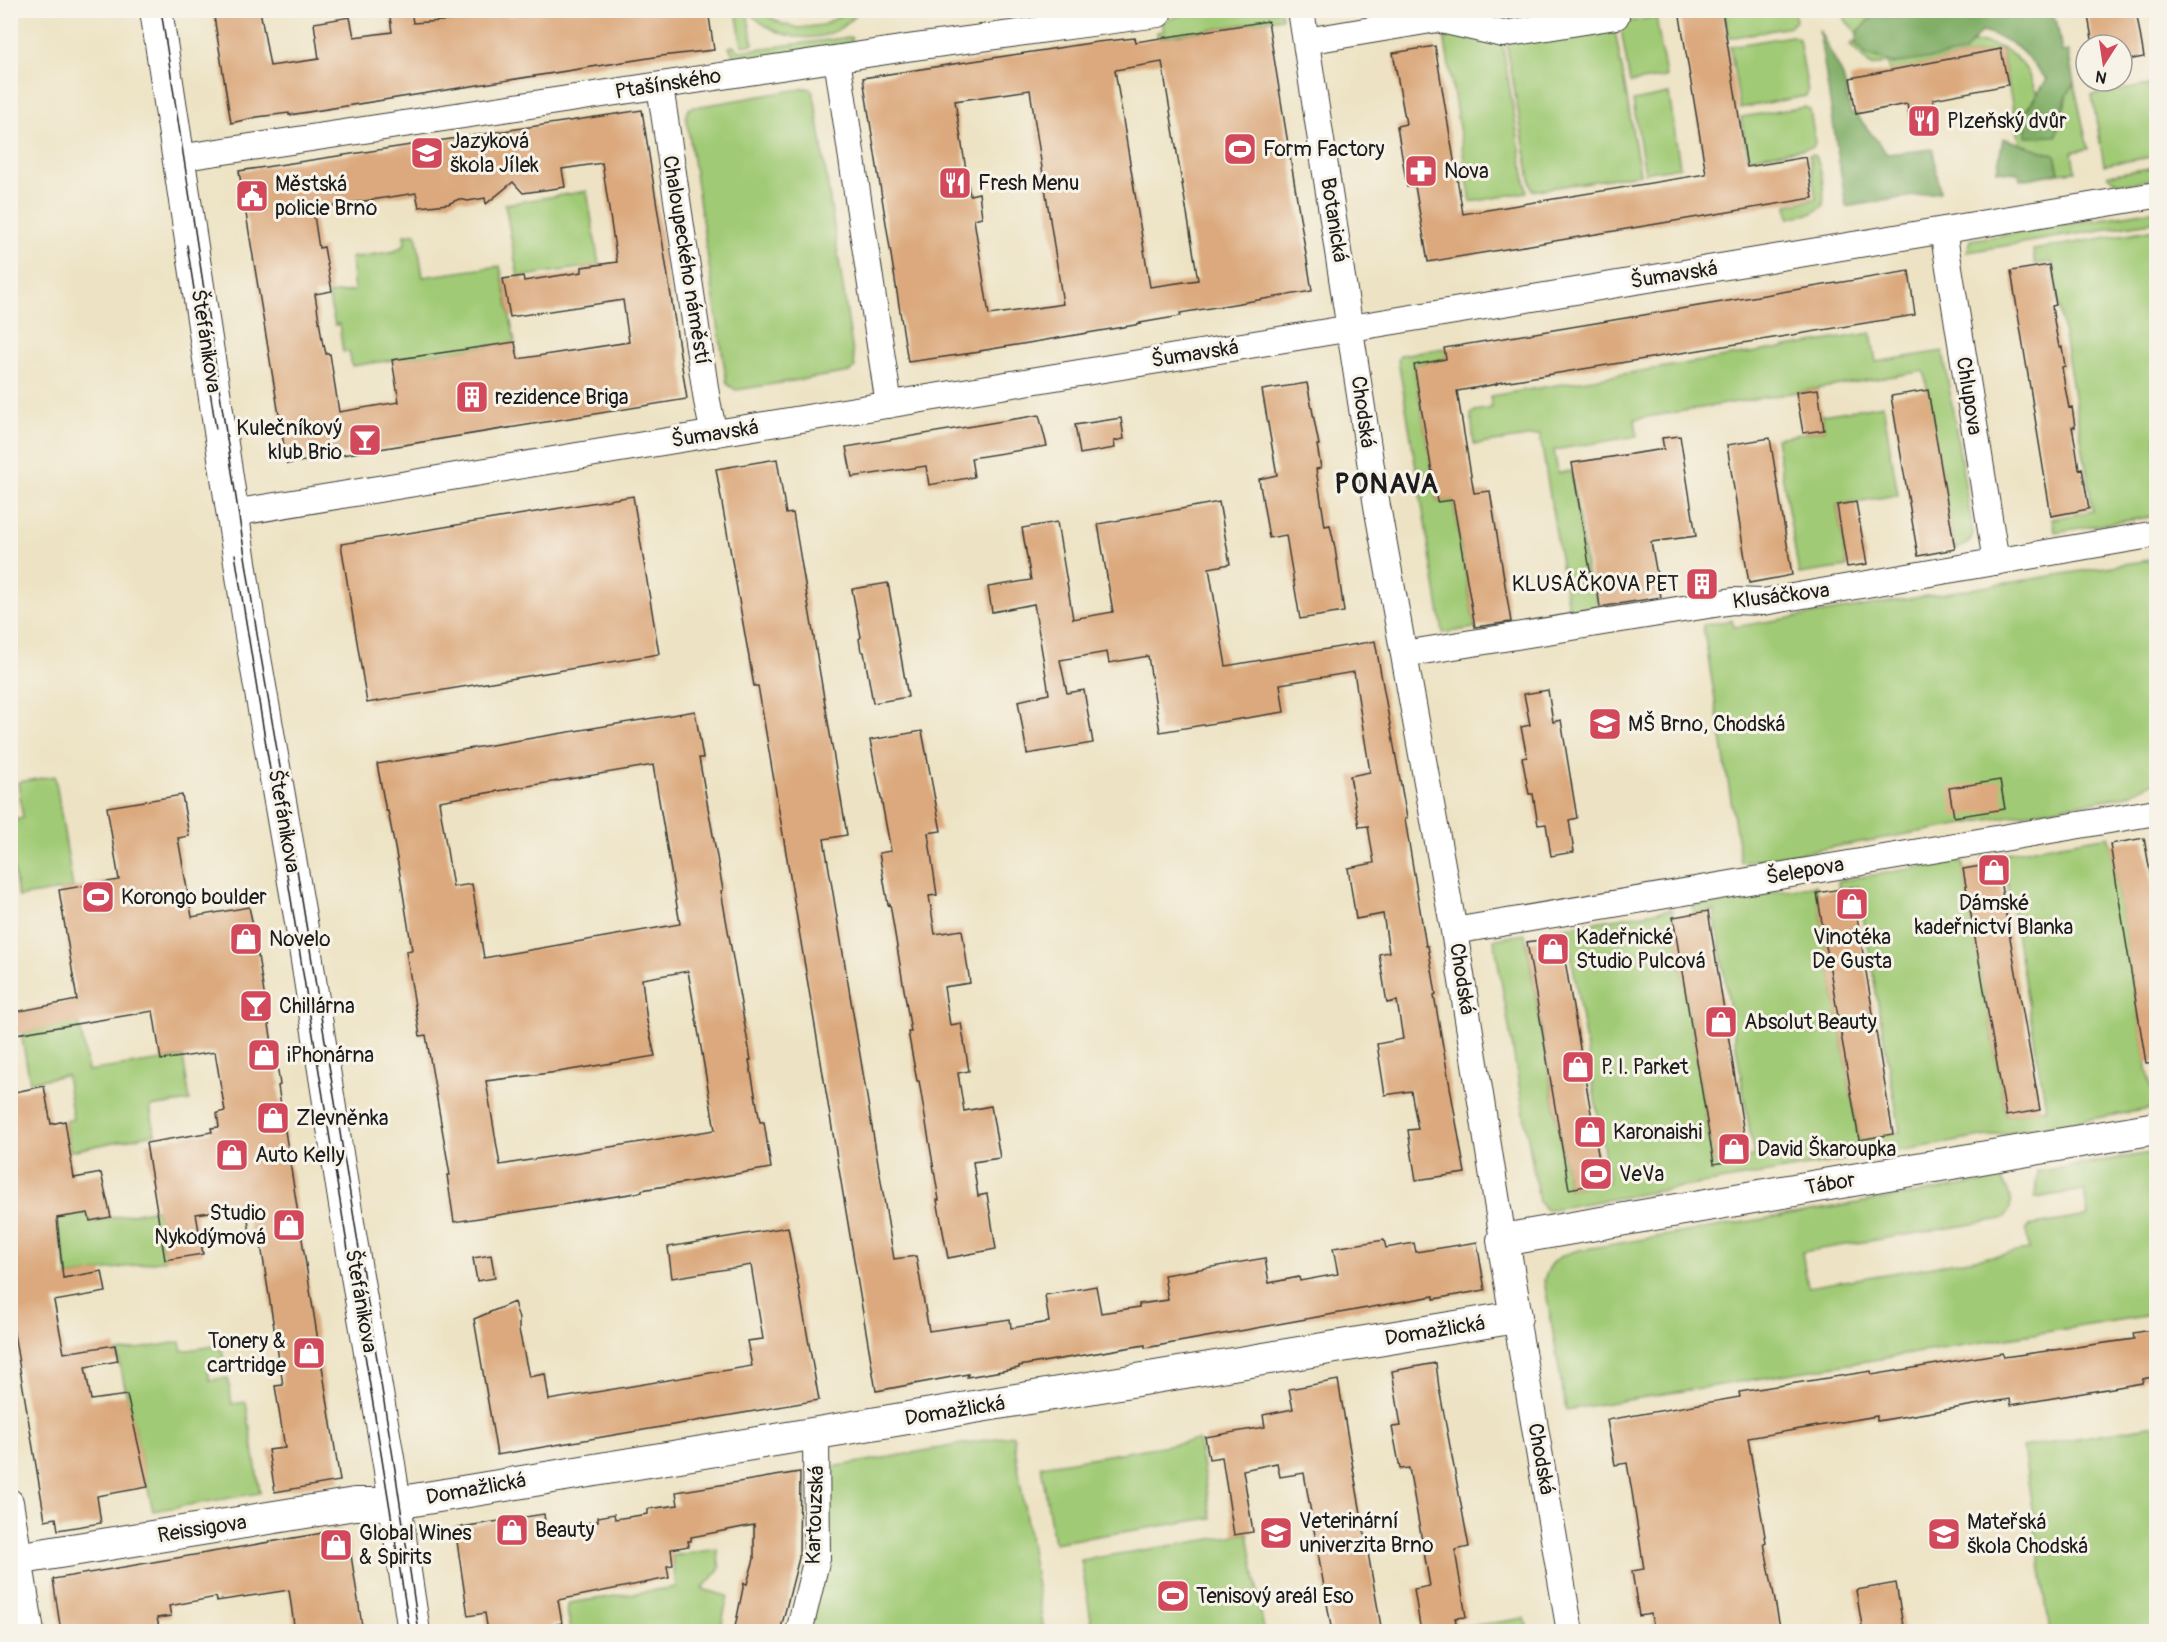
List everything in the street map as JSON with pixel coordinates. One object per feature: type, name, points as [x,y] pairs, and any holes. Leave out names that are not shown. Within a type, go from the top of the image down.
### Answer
[{"type":"street","name":"Štefánikova","points":[[156,10],[251,635],[301,922],[414,1632]]},
{"type":"street","name":"Botanická","points":[[1301,10],[1351,328]]},
{"type":"street","name":"Ptašínského","points":[[178,158],[837,59],[1158,14]]},
{"type":"street","points":[[1306,41],[1437,15],[1503,34],[1616,16]]},
{"type":"street","points":[[837,59],[889,405]]},
{"type":"street","name":"Chaloupeckého náměstí","points":[[660,86],[707,401],[714,434]]},
{"type":"street","name":"Šumavská","points":[[233,513],[2157,195]]},
{"type":"street","name":"Chlupova","points":[[1943,230],[1996,562]]},
{"type":"street","name":"Chodská","points":[[1351,328],[1367,441],[1454,931],[1503,1240],[1570,1632]]},
{"type":"street","name":"Klusáčkova","points":[[1404,654],[1733,601],[1763,602],[2157,534]]},
{"type":"street","name":"Šelepova","points":[[1454,931],[2157,812]]},
{"type":"street","name":"Tábor","points":[[1503,1240],[2157,1128]]},
{"type":"street","name":"Domažlická","points":[[394,1503],[1516,1317]]},
{"type":"street","name":"Kartouzská","points":[[799,1632],[817,1558],[816,1433]]},
{"type":"street","points":[[10,1502],[15,1560],[31,1632]]},
{"type":"street","name":"Reissigova","points":[[15,1560],[355,1504],[394,1503]]},
{"type":"green space","points":[[736,11],[747,11],[753,44],[742,46]]},
{"type":"green space","points":[[748,11],[760,11],[782,24],[799,28],[823,25],[846,11],[859,11],[833,32],[804,38],[789,36],[774,30],[760,22]]},
{"type":"green space","points":[[1196,11],[1281,11],[1282,18],[1158,38],[1157,32],[1164,31],[1162,21]]},
{"type":"green space","points":[[1724,11],[1794,11],[1796,21],[1790,27],[1729,38]]},
{"type":"green space","points":[[1842,11],[1875,13],[1857,33],[1846,21]]},
{"type":"green space","points":[[1910,11],[2050,11],[2057,23],[2062,52],[2068,51],[2074,83],[2067,96],[2056,136],[2026,137],[2025,112],[2047,80],[2026,55],[2003,39],[1981,32],[1963,53],[1894,64],[1866,55],[1856,44],[1857,33],[1875,13],[1889,16],[1906,14]]},
{"type":"green space","points":[[1656,17],[1666,77],[1630,83],[1620,23]]},
{"type":"green space","points":[[1614,24],[1640,174],[1532,191],[1506,41]]},
{"type":"green space","points":[[1443,29],[1502,42],[1527,192],[1471,202]]},
{"type":"green space","points":[[1819,30],[1843,76],[1851,114],[1856,114],[1887,154],[1933,149],[1940,192],[1846,207]]},
{"type":"green space","points":[[1792,36],[1799,39],[1808,92],[1806,96],[1740,108],[1730,46]]},
{"type":"green space","points":[[851,37],[852,42],[747,62],[736,60],[729,47],[734,46],[740,51]]},
{"type":"green space","points":[[1854,41],[1856,44],[1963,53],[1971,43],[1986,43],[2001,48],[2015,57],[2025,68],[2037,94],[2025,112],[2056,136],[2067,96],[2074,83],[2074,93],[2076,93],[2088,149],[2072,152],[2075,171],[2059,173],[2055,155],[2020,144],[2001,49],[1890,71],[1888,63],[1871,66],[1850,45]]},
{"type":"green space","points":[[2156,84],[2156,156],[2104,165],[2092,95],[2134,93],[2134,88]]},
{"type":"green space","points":[[807,88],[812,90],[815,101],[855,367],[850,372],[736,390],[727,384],[686,114],[690,108]]},
{"type":"green space","points":[[1669,94],[1680,167],[1645,173],[1633,101]]},
{"type":"green space","points":[[1805,107],[1810,110],[1815,142],[1813,147],[1748,158],[1741,117]]},
{"type":"green space","points":[[2003,138],[2055,155],[2059,173],[2020,180],[2019,173],[1997,171]]},
{"type":"green space","points":[[1813,154],[1821,171],[1823,206],[1813,213],[1789,218],[1787,205],[1816,199],[1809,155]]},
{"type":"green space","points":[[2156,167],[2156,178],[2137,182],[2118,182],[2108,175]]},
{"type":"green space","points":[[587,191],[599,265],[518,277],[505,204]]},
{"type":"green space","points":[[2156,210],[2156,221],[1967,252],[1970,240]]},
{"type":"green space","points":[[2156,229],[2156,244],[2150,245],[2156,281],[2156,516],[2055,532],[2052,519],[2093,511],[2052,262],[2035,264],[2033,250]]},
{"type":"green space","points":[[416,233],[423,277],[500,266],[515,342],[352,366],[349,351],[343,352],[339,324],[335,325],[328,294],[354,291],[351,258],[396,251],[405,243],[404,235]]},
{"type":"green space","points":[[1871,333],[1876,362],[1943,351],[1973,533],[1969,542],[1962,547],[1955,549],[1924,371],[1635,419],[1637,436],[1554,450],[1558,473],[1571,471],[1589,585],[1594,584],[1598,606],[1601,607],[1569,613],[1540,435],[1474,445],[1471,414],[1492,408],[1490,396]]},
{"type":"green space","points":[[1444,348],[1446,359],[1414,365],[1437,502],[1453,500],[1475,628],[1443,633],[1398,359],[1401,355]]},
{"type":"green space","points":[[1883,405],[1898,495],[1837,505],[1847,567],[1799,574],[1776,438],[1824,430],[1822,415]]},
{"type":"green space","points":[[2156,559],[2156,782],[2125,796],[1741,863],[1703,625],[1732,620],[1734,627]]},
{"type":"green space","points":[[55,776],[73,888],[18,897],[11,852],[10,821],[23,818],[18,782]]},
{"type":"green space","points":[[2109,836],[2151,1091],[2156,1090],[2156,1108],[1546,1210],[1539,1202],[1494,939],[1525,934],[1569,1189],[1609,1182],[1568,936],[1548,939],[1547,930],[1672,909],[1714,1164],[1754,1157],[1714,911],[1694,913],[1693,905],[1816,885],[1859,1140],[1900,1132],[1858,886],[1839,889],[1838,881],[1962,860],[2006,1116],[2046,1108],[2004,862],[1985,865],[1983,857]]},
{"type":"green space","points":[[79,1022],[88,1071],[183,1057],[190,1101],[150,1107],[155,1134],[70,1151],[65,1121],[73,1119],[66,1075],[30,1082],[21,1033]]},
{"type":"green space","points":[[2156,1152],[2156,1314],[1566,1410],[1544,1280],[1553,1263],[1566,1254],[2001,1179],[2009,1194],[2011,1204],[2010,1210],[2003,1219],[1802,1252],[1808,1287],[2029,1250],[2026,1230],[2029,1226],[2088,1216],[2084,1190],[2035,1198],[2037,1172]]},
{"type":"green space","points":[[157,1209],[165,1260],[68,1277],[56,1218],[88,1213],[91,1222]]},
{"type":"green space","points":[[180,1342],[182,1351],[221,1345],[225,1367],[208,1370],[210,1380],[228,1378],[232,1404],[246,1402],[260,1493],[153,1511],[117,1352]]},
{"type":"green space","points":[[2156,1425],[2156,1631],[2050,1631],[2023,1447]]},
{"type":"green space","points":[[1013,1435],[1044,1631],[809,1632],[828,1468]]},
{"type":"green space","points":[[1198,1440],[1211,1518],[1054,1543],[1041,1466]]},
{"type":"green space","name":"Tenisový areál Eso","points":[[1248,1533],[1264,1631],[1093,1631],[1081,1560]]},
{"type":"green space","points":[[717,1549],[720,1568],[702,1589],[728,1596],[720,1631],[571,1631],[567,1610],[569,1603],[676,1587],[672,1556]]},
{"type":"green space","points":[[1525,1618],[1528,1631],[1461,1631],[1461,1628]]},
{"type":"building","points":[[213,10],[260,10],[270,66],[319,59],[314,23],[350,17],[354,37],[392,32],[389,10],[411,10],[413,23],[499,14],[509,16],[543,10],[708,10],[714,50],[661,56],[289,115],[289,113],[257,117],[231,123]]},
{"type":"building","points":[[1679,10],[1722,10],[1747,167],[1806,157],[1813,198],[1428,262],[1415,186],[1407,187],[1397,126],[1406,124],[1393,53],[1435,46],[1463,214],[1706,174]]},
{"type":"building","points":[[2087,10],[2136,10],[2144,57],[2134,59],[2134,33],[2091,33]]},
{"type":"building","points":[[1268,21],[1312,291],[1180,313],[1181,316],[1141,324],[908,362],[863,78],[1097,42],[1135,38],[1136,42]],"holes":[[[1162,62],[1198,280],[1150,287],[1115,70]],[[1030,90],[1063,304],[989,315],[974,219],[982,217],[979,193],[970,195],[955,101]]]},
{"type":"building","points":[[2001,49],[2008,85],[1933,99],[1938,126],[1912,131],[1907,104],[1856,114],[1850,78]]},
{"type":"building","points":[[642,110],[687,399],[287,464],[239,171]],"holes":[[[602,163],[617,262],[582,267],[582,272],[524,281],[523,276],[503,279],[510,317],[623,300],[629,342],[518,359],[515,342],[392,360],[399,402],[339,412],[330,354],[326,354],[323,346],[315,294],[332,291],[324,247],[319,248],[313,209],[416,193],[419,207],[448,204],[459,199],[468,201],[485,198],[486,204],[513,182],[523,193],[565,187],[562,169]]]},
{"type":"building","points":[[2049,265],[2056,305],[2052,306],[2055,326],[2065,366],[2062,367],[2065,387],[2069,408],[2072,407],[2075,427],[2072,427],[2079,469],[2082,468],[2089,509],[2051,516],[2011,271]]},
{"type":"building","points":[[1909,271],[1915,315],[1457,391],[1474,493],[1490,491],[1511,622],[1475,627],[1453,500],[1437,502],[1414,365],[1446,359],[1444,348]]},
{"type":"building","points":[[1307,383],[1319,445],[1317,445],[1321,468],[1316,469],[1325,526],[1330,525],[1344,612],[1300,619],[1286,535],[1269,538],[1259,479],[1277,475],[1262,390]]},
{"type":"building","points":[[1818,389],[1824,430],[1803,433],[1796,392]]},
{"type":"building","points":[[1928,390],[1955,549],[1918,556],[1891,396]]},
{"type":"building","points":[[1039,415],[1047,446],[971,458],[974,477],[929,485],[926,466],[852,477],[846,447]]},
{"type":"building","points":[[1121,418],[1124,439],[1114,441],[1115,448],[1080,454],[1075,425]]},
{"type":"building","points":[[1680,436],[1696,536],[1651,542],[1661,597],[1600,607],[1596,581],[1592,582],[1572,463],[1664,449],[1662,438]]},
{"type":"building","points":[[1770,438],[1792,575],[1749,583],[1727,445]]},
{"type":"building","points":[[777,459],[786,514],[793,513],[847,835],[824,839],[894,1259],[916,1256],[929,1331],[1010,1319],[1011,1328],[1049,1322],[1045,1295],[1096,1286],[1101,1313],[1139,1307],[1139,1304],[1168,1300],[1164,1275],[1265,1258],[1269,1283],[1299,1277],[1300,1281],[1338,1274],[1333,1248],[1384,1240],[1386,1248],[1414,1243],[1416,1252],[1477,1242],[1485,1290],[1434,1299],[1434,1296],[1145,1348],[1145,1345],[876,1391],[761,703],[758,686],[754,686],[716,469]]},
{"type":"building","points":[[633,496],[659,654],[367,703],[341,544]]},
{"type":"building","points":[[1219,502],[1230,564],[1209,568],[1226,666],[1375,641],[1407,818],[1405,819],[1465,1173],[1416,1180],[1408,1130],[1418,1129],[1411,1091],[1385,1095],[1377,1044],[1403,1039],[1397,1001],[1387,1003],[1379,954],[1389,952],[1383,914],[1356,919],[1348,868],[1374,863],[1368,826],[1359,827],[1350,776],[1370,772],[1354,672],[1280,684],[1284,712],[1160,732],[1148,656],[1109,663],[1107,652],[1060,660],[1067,693],[1084,690],[1093,743],[1027,754],[1018,701],[1049,694],[1034,604],[992,612],[988,587],[1031,580],[1022,528],[1057,522],[1073,619],[1113,612],[1098,524]]},
{"type":"building","points":[[1856,502],[1867,564],[1847,567],[1837,505]]},
{"type":"building","points":[[888,583],[908,697],[873,703],[864,652],[861,651],[859,639],[861,637],[852,589]]},
{"type":"building","points":[[1548,690],[1553,722],[1561,720],[1577,818],[1569,820],[1574,852],[1551,856],[1546,824],[1538,825],[1533,794],[1529,794],[1522,758],[1527,757],[1521,727],[1530,725],[1524,694]]},
{"type":"building","points":[[695,711],[703,758],[699,758],[723,890],[721,891],[751,1060],[749,1060],[760,1122],[764,1122],[771,1168],[642,1190],[642,1192],[454,1222],[447,1175],[450,1175],[426,1035],[420,1036],[406,951],[412,950],[399,869],[377,764]],"holes":[[[653,765],[680,924],[484,958],[472,884],[453,887],[439,801]],[[688,971],[715,1130],[500,1165],[486,1081],[655,1056],[647,1021],[642,979]]]},
{"type":"building","points":[[922,731],[941,831],[928,833],[937,895],[929,896],[935,934],[962,930],[970,983],[944,987],[950,1025],[961,1023],[969,1071],[958,1073],[964,1111],[991,1106],[1000,1158],[973,1162],[978,1196],[987,1194],[996,1249],[948,1258],[919,1081],[917,1081],[908,1032],[911,1032],[890,904],[888,905],[879,853],[891,851],[870,740]]},
{"type":"building","points":[[2000,780],[2005,809],[1954,817],[1949,788]]},
{"type":"building","points":[[182,795],[189,836],[178,838],[192,917],[249,907],[276,1057],[280,1085],[278,1086],[340,1481],[275,1492],[268,1450],[285,1448],[275,1386],[283,1385],[261,1245],[252,1246],[246,1207],[196,1214],[203,1254],[165,1260],[146,1143],[212,1132],[211,1128],[219,1127],[217,1113],[225,1111],[215,1052],[161,1060],[153,1011],[10,1035],[10,1013],[77,1000],[59,890],[119,880],[107,807]]},
{"type":"building","points":[[2144,838],[2157,911],[2157,1062],[2146,1063],[2110,844]]},
{"type":"building","points":[[1997,863],[2040,1110],[2006,1116],[1963,869]]},
{"type":"building","points":[[1852,887],[1893,1134],[1859,1140],[1817,893]]},
{"type":"building","points":[[1708,911],[1748,1158],[1714,1164],[1673,917]]},
{"type":"building","points":[[1561,937],[1603,1183],[1569,1189],[1527,942]]},
{"type":"building","points":[[44,1086],[51,1124],[65,1121],[74,1178],[101,1173],[111,1217],[90,1221],[88,1213],[57,1218],[63,1278],[102,1271],[106,1292],[54,1301],[64,1353],[115,1345],[118,1361],[85,1367],[91,1400],[127,1395],[148,1487],[97,1496],[101,1523],[58,1530],[56,1518],[45,1520],[10,1309],[10,1093]]},
{"type":"building","points":[[788,1227],[819,1400],[497,1455],[474,1319],[514,1302],[529,1377],[545,1374],[549,1400],[752,1366],[747,1341],[763,1339],[751,1265],[672,1278],[668,1247]]},
{"type":"building","points":[[491,1255],[495,1278],[477,1281],[473,1258]]},
{"type":"building","points":[[2157,1329],[2157,1376],[2143,1379],[2142,1383],[2011,1405],[2010,1399],[1877,1421],[1877,1416],[1748,1438],[1766,1542],[1764,1543],[1781,1632],[1654,1632],[1651,1614],[1639,1616],[1632,1571],[1644,1569],[1632,1492],[1627,1463],[1615,1465],[1607,1420],[1740,1397],[1739,1392],[1871,1371],[1872,1375],[2002,1353],[2004,1357],[2134,1339],[2133,1333]]},
{"type":"building","points":[[1436,1363],[1469,1547],[1455,1550],[1466,1617],[1455,1618],[1458,1632],[1421,1632],[1414,1589],[1430,1586],[1409,1468],[1400,1469],[1392,1427],[1401,1426],[1392,1371]]},
{"type":"building","points":[[1338,1380],[1382,1632],[1332,1632],[1304,1473],[1280,1477],[1277,1463],[1243,1470],[1253,1532],[1234,1535],[1222,1457],[1209,1459],[1205,1437],[1265,1427],[1263,1415],[1293,1409],[1289,1389]]},
{"type":"building","points":[[800,1472],[799,1558],[780,1632],[734,1632],[744,1583],[747,1584],[754,1559],[754,1525],[691,1537],[691,1541],[688,1541],[689,1546],[671,1549],[673,1565],[667,1566],[669,1578],[558,1600],[562,1623],[547,1628],[547,1632],[488,1632],[485,1613],[468,1616],[455,1528],[544,1514],[546,1530],[598,1521],[598,1517],[614,1514],[615,1519],[648,1514],[648,1509],[678,1505],[676,1492]]},
{"type":"building","points":[[340,1530],[348,1536],[363,1632],[295,1632],[289,1590],[217,1601],[216,1597],[169,1606],[171,1616],[157,1618],[159,1627],[131,1632],[61,1632],[53,1579]]},
{"type":"building","points":[[1896,1583],[1904,1632],[1863,1632],[1856,1590]]},
{"type":"tram line","points":[[161,10],[257,634],[394,1463],[419,1632]]},
{"type":"tram line","points":[[187,245],[216,429]]},
{"type":"tram line","points":[[235,554],[410,1632]]},
{"type":"place","name":"Plzeňský dvůr","points":[[1924,121]]},
{"type":"place","name":"Form Factory","points":[[1240,149]]},
{"type":"place","name":"Jazyková škola Jílek","points":[[427,153]]},
{"type":"place","name":"Nova","points":[[1421,171]]},
{"type":"place","name":"Fresh Menu","points":[[955,183]]},
{"type":"place","name":"Městská policie Brno","points":[[252,196]]},
{"type":"place","name":"rezidence Briga","points":[[472,397]]},
{"type":"place","name":"Kulečníkový klub Brio","points":[[365,440]]},
{"type":"place","name":"KLUSÁČKOVA PET","points":[[1702,584]]},
{"type":"place","name":"MŠ Brno, Chodská","points":[[1605,724]]},
{"type":"place","name":"Dámské kadeřnictví Blanka","points":[[1994,870]]},
{"type":"place","name":"Korongo boulder","points":[[98,897]]},
{"type":"place","name":"Vinotéka De Gusta","points":[[1852,904]]},
{"type":"place","name":"Novelo","points":[[246,939]]},
{"type":"place","name":"Kadeřnické Studio Pulcová","points":[[1553,949]]},
{"type":"place","name":"Chillárna","points":[[256,1006]]},
{"type":"place","name":"Absolut Beauty","points":[[1721,1022]]},
{"type":"place","name":"iPhonárna","points":[[264,1055]]},
{"type":"place","name":"P. I. Parket","points":[[1578,1067]]},
{"type":"place","name":"Zlevněnka","points":[[273,1118]]},
{"type":"place","name":"Karonaishi","points":[[1590,1132]]},
{"type":"place","name":"David Škaroupka","points":[[1734,1149]]},
{"type":"place","name":"Auto Kelly","points":[[232,1155]]},
{"type":"place","name":"VeVa","points":[[1596,1174]]},
{"type":"place","name":"Studio Nykodýmová","points":[[289,1225]]},
{"type":"place","name":"Tonery & cartridge","points":[[309,1353]]},
{"type":"place","name":"Beauty","points":[[512,1530]]},
{"type":"place","name":"Veterinární univerzita Brno","points":[[1276,1533]]},
{"type":"place","name":"Mateřská škola Chodská","points":[[1944,1534]]},
{"type":"place","name":"Global Wines & Spirits","points":[[336,1545]]},
{"type":"place","name":"Tenisový areál Eso","points":[[1173,1596]]},
{"type":"district","name":"PONAVA","points":[[1387,484]]}]
